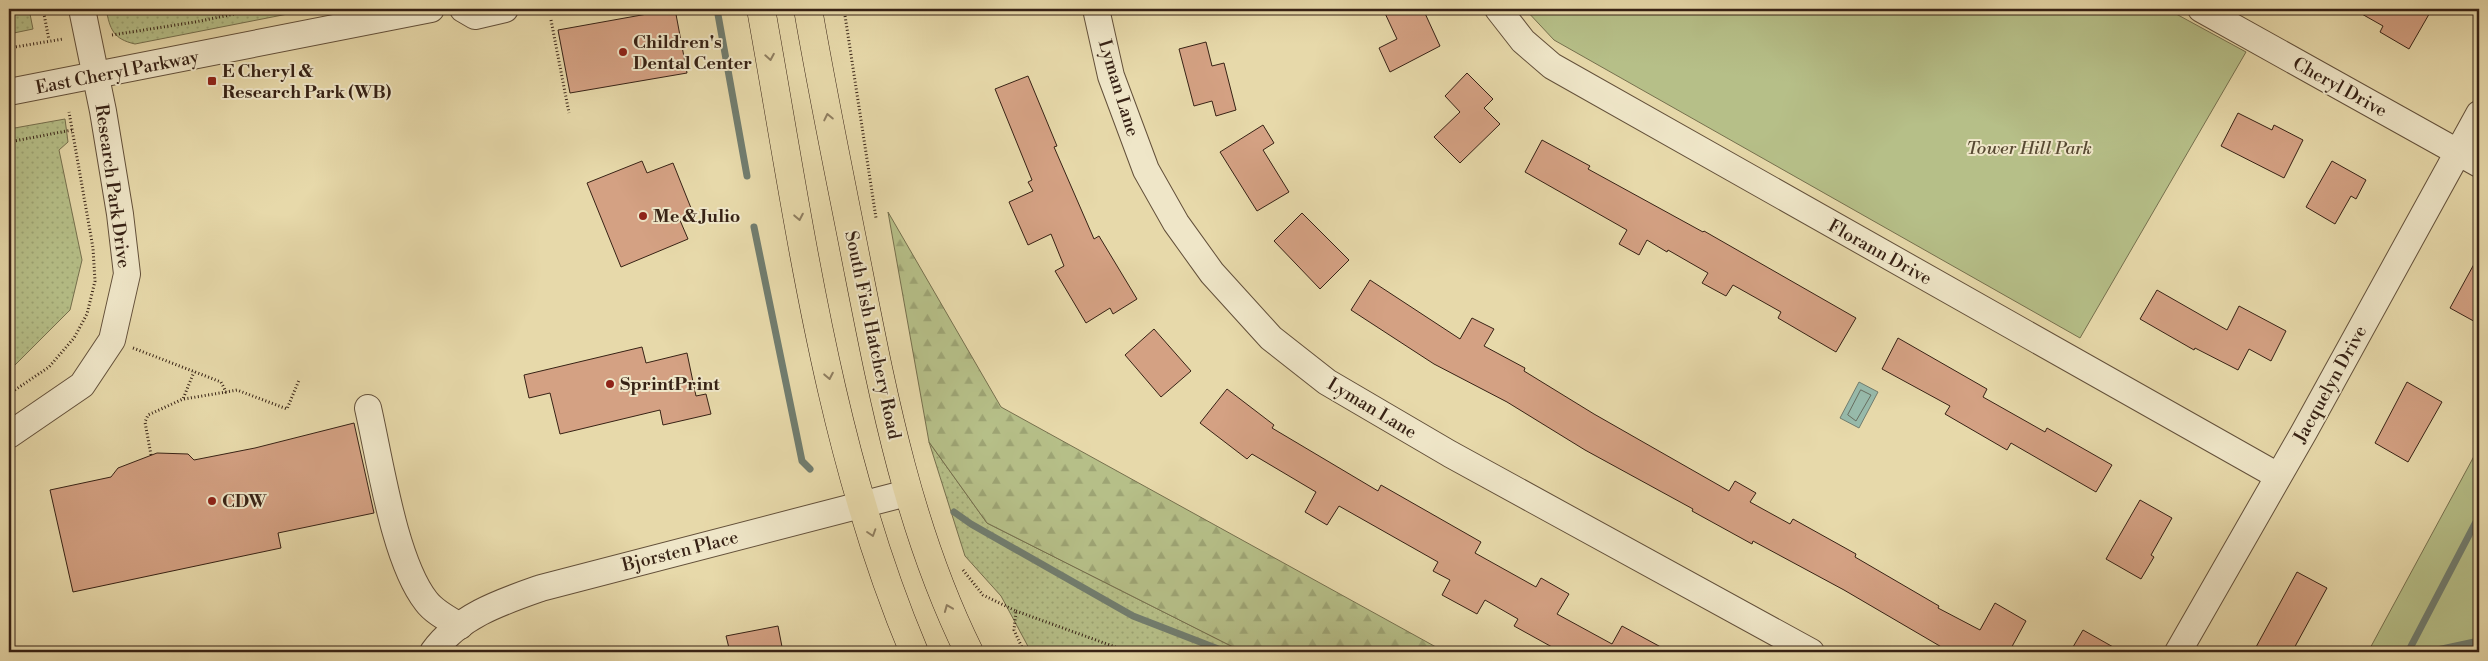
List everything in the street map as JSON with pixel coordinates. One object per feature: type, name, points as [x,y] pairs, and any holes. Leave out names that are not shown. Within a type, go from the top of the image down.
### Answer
[{"type":"main road","points":[[761,9],[829,380],[845,446],[863,505],[880,559],[914,652]]},
{"type":"main road","name":"South Fish Hatchery Road","points":[[808,9],[882,392],[907,493],[933,570],[968,652]]},
{"type":"street","name":"Research Park Drive","points":[[9,435],[82,385],[112,340],[127,274],[120,214],[96,76],[82,9]]},
{"type":"street","name":"East Cheryl Parkway","points":[[9,92],[96,76],[373,15],[431,9]]},
{"type":"street","points":[[463,9],[475,16],[505,9]]},
{"type":"street","name":"Lyman Lane","points":[[1096,9],[1111,76],[1146,170],[1176,223],[1212,273],[1271,338],[1328,382],[1450,454],[1811,652]]},
{"type":"street","name":"Florann Drive","points":[[1498,9],[1523,41],[1552,66],[2278,476]]},
{"type":"street","name":"Cheryl Drive","points":[[2201,9],[2469,159]]},
{"type":"street","name":"Jacquelyn Drive","points":[[2178,652],[2278,476],[2469,159],[2479,114]]},
{"type":"street","points":[[368,408],[398,538],[412,581],[426,602],[435,611],[460,626]]},
{"type":"street","name":"Bjorsten Place","points":[[434,652],[460,626],[492,605],[541,588],[907,493]]},
{"type":"path","points":[[43,9],[49,40]]},
{"type":"path","points":[[110,35],[186,24],[259,9]]},
{"type":"path","points":[[844,9],[876,220]]},
{"type":"path","points":[[551,20],[569,113]]},
{"type":"path","points":[[9,48],[68,38]]},
{"type":"path","points":[[9,394],[49,367],[74,338],[87,314],[95,281],[93,248],[69,112]]},
{"type":"path","points":[[9,142],[72,130]]},
{"type":"path","points":[[112,340],[221,382],[226,392]]},
{"type":"path","points":[[184,399],[194,372]]},
{"type":"path","points":[[151,455],[145,422],[148,415],[184,399],[237,390],[287,410],[299,380]]},
{"type":"path","points":[[960,566],[983,595],[1016,611],[1128,652]]},
{"type":"path","points":[[1016,611],[1014,630],[1024,652]]},
{"type":"green space","points":[[9,9],[29,9],[33,29],[9,34]]},
{"type":"green space","points":[[106,9],[313,9],[135,44],[117,36],[111,28]]},
{"type":"green space","name":"Tower Hill Park","points":[[1525,9],[2167,9],[2246,52],[2080,338],[1554,40]]},
{"type":"green space","points":[[65,119],[68,142],[59,150],[82,260],[70,310],[9,371],[9,129]]},
{"type":"green space","points":[[888,212],[1001,407],[1445,652],[1243,652],[987,523],[929,442]]},
{"type":"green space","points":[[929,442],[987,523],[1243,652],[1031,652],[1001,596],[965,556]]},
{"type":"green space","points":[[2479,447],[2479,652],[2368,652]]},
{"type":"water","points":[[1859,382],[1878,392],[1859,428],[1840,418]]},
{"type":"building","name":"Children's Dental Center","points":[[675,9],[687,73],[570,93],[558,30]]},
{"type":"building","points":[[1383,9],[1423,9],[1440,46],[1390,72],[1379,48],[1397,39]]},
{"type":"building","points":[[2353,9],[2432,9],[2409,49],[2380,32],[2383,26]]},
{"type":"building","points":[[1206,42],[1212,66],[1224,63],[1236,110],[1216,116],[1212,101],[1194,106],[1179,49]]},
{"type":"building","points":[[1467,73],[1493,99],[1484,108],[1500,124],[1460,163],[1434,137],[1460,112],[1445,96]]},
{"type":"building","points":[[1028,76],[1057,146],[1054,147],[1094,239],[1099,236],[1137,299],[1113,314],[1110,308],[1086,323],[1055,271],[1064,266],[1051,234],[1028,245],[1009,202],[1033,191],[1028,182],[1032,180],[995,89]]},
{"type":"building","points":[[2238,113],[2272,130],[2274,125],[2303,140],[2284,178],[2221,146]]},
{"type":"building","points":[[1263,125],[1274,143],[1263,150],[1289,192],[1257,211],[1220,152]]},
{"type":"building","points":[[1542,140],[1590,166],[1588,169],[1704,231],[1856,318],[1836,352],[1778,318],[1781,312],[1733,285],[1726,296],[1702,283],[1708,273],[1668,250],[1667,252],[1647,240],[1639,255],[1619,244],[1627,230],[1525,172]]},
{"type":"building","name":"Me & Julio","points":[[642,161],[647,173],[673,163],[693,213],[679,218],[688,239],[621,267],[587,183]]},
{"type":"building","points":[[2332,161],[2366,180],[2356,199],[2351,196],[2335,224],[2306,207]]},
{"type":"building","points":[[1302,213],[1349,260],[1320,289],[1274,241]]},
{"type":"building","points":[[2479,255],[2479,324],[2450,308]]},
{"type":"building","points":[[1370,280],[1460,339],[1472,318],[1494,329],[1484,346],[1525,368],[1524,371],[1594,414],[1729,491],[1735,481],[1756,493],[1750,502],[1790,524],[1793,519],[1856,554],[1855,557],[1939,606],[1938,608],[1980,630],[1995,603],[2026,621],[2009,652],[1950,652],[1844,590],[1753,541],[1752,544],[1692,511],[1693,509],[1585,450],[1507,402],[1434,364],[1351,310]]},
{"type":"building","points":[[2157,290],[2227,330],[2239,306],[2286,331],[2271,361],[2249,349],[2238,370],[2195,348],[2194,350],[2140,319]]},
{"type":"building","points":[[1154,329],[1191,371],[1161,397],[1125,355]]},
{"type":"building","points":[[1898,338],[1987,389],[1983,397],[2045,432],[2047,428],[2112,465],[2096,492],[2011,443],[2007,450],[1945,414],[1950,406],[1882,369]]},
{"type":"building","name":"SprintPrint","points":[[642,347],[646,363],[687,353],[696,396],[706,394],[711,414],[663,425],[660,410],[560,434],[550,393],[529,398],[524,375]]},
{"type":"building","points":[[2407,382],[2442,402],[2408,462],[2375,443]]},
{"type":"building","points":[[1227,389],[1274,425],[1272,428],[1378,491],[1381,485],[1481,542],[1475,553],[1536,587],[1541,578],[1569,594],[1557,614],[1612,644],[1622,626],[1670,652],[1561,652],[1514,626],[1518,619],[1485,600],[1477,614],[1442,595],[1450,580],[1433,571],[1438,562],[1339,506],[1327,525],[1305,512],[1316,492],[1252,454],[1247,459],[1200,423]]},
{"type":"building","name":"CDW","points":[[354,423],[374,513],[278,533],[281,548],[73,592],[50,490],[111,477],[118,468],[157,453],[188,454],[194,460],[255,448]]},
{"type":"building","points":[[2140,500],[2172,518],[2151,555],[2154,557],[2141,579],[2106,559]]},
{"type":"building","points":[[2297,572],[2327,588],[2292,652],[2266,652],[2256,647]]},
{"type":"building","points":[[778,626],[783,652],[730,652],[726,636]]},
{"type":"building","points":[[2083,630],[2122,652],[2070,652]]},
{"type":"waterway","points":[[717,9],[747,176]]},
{"type":"waterway","points":[[754,227],[802,461],[810,469]]},
{"type":"waterway","points":[[954,512],[971,524],[1133,616],[1226,652]]},
{"type":"waterway","points":[[2408,652],[2479,516]]},
{"type":"waterway","points":[[2428,652],[2479,641]]},
{"type":"place","name":"Children's Dental Center","points":[[623,52]]},
{"type":"place","name":"E Cheryl & Research Park (WB)","points":[[212,81]]},
{"type":"place","name":"Me & Julio","points":[[643,216]]},
{"type":"place","name":"SprintPrint","points":[[610,384]]},
{"type":"place","name":"CDW","points":[[212,501]]}]
